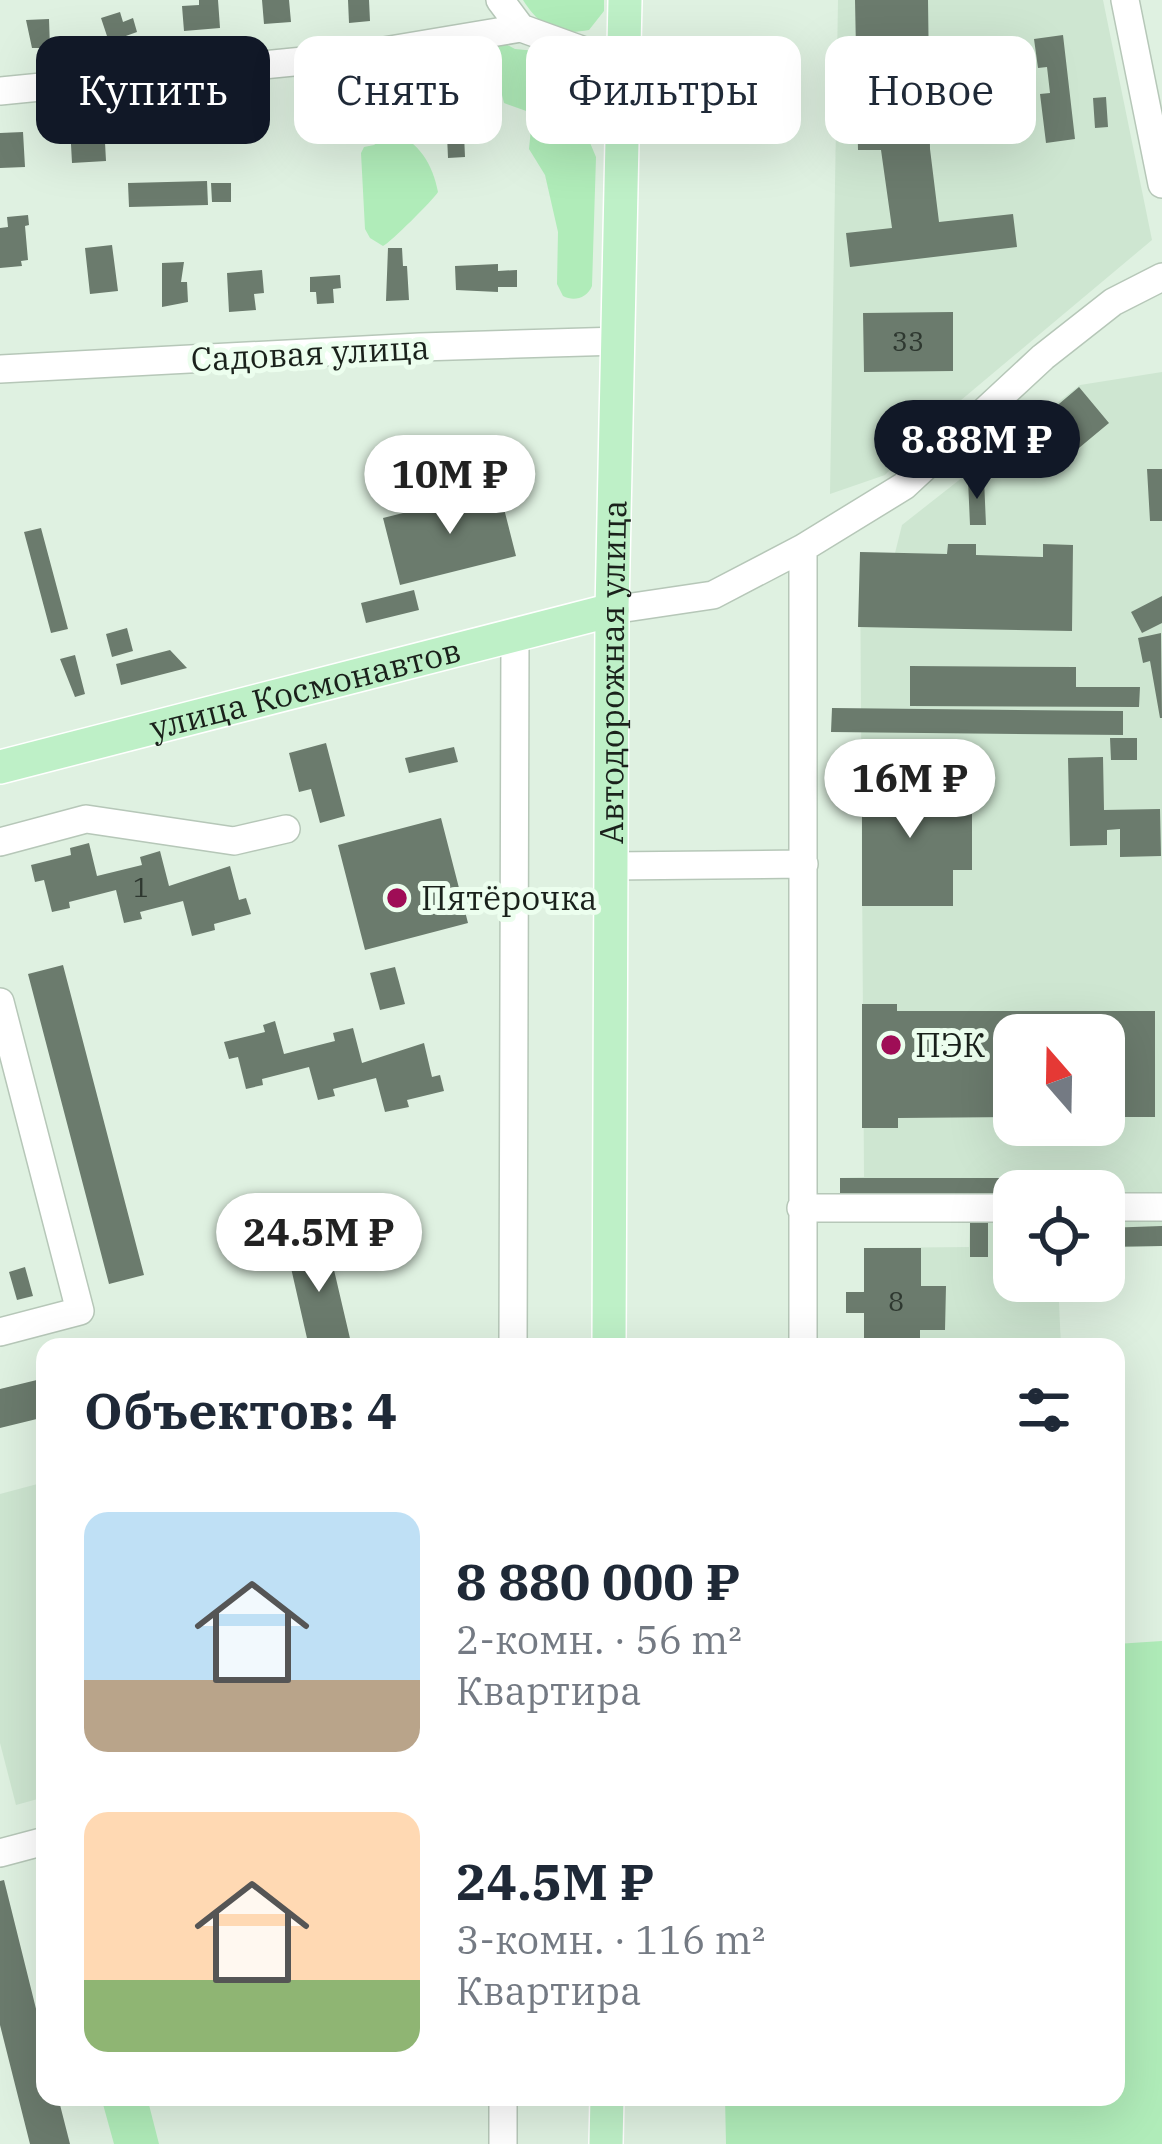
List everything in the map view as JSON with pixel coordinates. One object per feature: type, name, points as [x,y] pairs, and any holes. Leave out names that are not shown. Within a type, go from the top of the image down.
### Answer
[{"type":"main road","name":"Автодорожная улица","points":[[625,0],[626,36]]},
{"type":"main road","name":"Автодорожная улица","points":[[609,1338],[612,610],[624,144]]},
{"type":"main road","name":"улица Космонавтов","points":[[0,767],[612,610]]},
{"type":"main road","points":[[606,2144],[607,2106]]},
{"type":"street","points":[[500,0],[521,28]]},
{"type":"street","points":[[1124,0],[1162,184]]},
{"type":"street","points":[[0,91],[354,56],[521,28],[543,36]]},
{"type":"street","points":[[612,610],[713,595],[803,548],[904,486],[1042,357],[1113,302],[1162,277]]},
{"type":"street","name":"Садовая улица","points":[[1,370],[620,341]]},
{"type":"street","points":[[803,548],[803,1338]]},
{"type":"street","points":[[513,1338],[514,635]]},
{"type":"street","points":[[0,842],[86,819],[234,841],[286,830]]},
{"type":"street","points":[[611,866],[804,864]]},
{"type":"street","points":[[0,1002],[80,1311],[68,1327],[0,1333]]},
{"type":"street","points":[[801,1208],[993,1208]]},
{"type":"street","points":[[1125,1208],[1162,1208]]},
{"type":"street","points":[[0,1853],[36,1843]]},
{"type":"street","points":[[503,2106],[503,2144]]},
{"type":"shaded area","points":[[838,0],[1103,0],[1152,240],[948,411],[885,475],[830,494],[836,144],[1036,144],[1036,36],[837,36]]},
{"type":"shaded area","points":[[1162,372],[1162,1246],[1125,1247],[1125,1170],[993,1170],[993,1194],[840,1198],[840,1178],[864,1177],[860,552],[895,553],[902,525],[1080,385]]},
{"type":"shaded area","points":[[993,1222],[993,1302],[1059,1302],[1061,1338],[864,1338],[864,1313],[846,1313],[864,1291],[864,1248],[969,1247],[970,1223]]},
{"type":"shaded area","points":[[36,1484],[36,1799],[16,1805],[0,1743],[0,1494]]},
{"type":"green space","points":[[523,0],[604,0],[604,11],[589,30],[568,32],[543,23]]},
{"type":"green space","points":[[502,42],[526,50],[526,111],[504,103]]},
{"type":"green space","points":[[413,144],[433,172],[438,192],[383,246],[365,229],[361,153],[374,145]]},
{"type":"green space","points":[[529,144],[591,144],[596,157],[592,286],[580,298],[563,296],[557,284],[558,232],[545,175]]},
{"type":"green space","points":[[1162,1641],[1162,2144],[726,2144],[725,2106],[1125,2106],[1125,1643]]},
{"type":"green space","points":[[103,2106],[149,2106],[159,2144],[114,2144]]},
{"type":"building","points":[[199,0],[218,0],[220,28],[184,31],[182,6],[199,5]]},
{"type":"building","points":[[262,0],[289,0],[291,22],[264,24]]},
{"type":"building","points":[[348,0],[369,0],[370,21],[349,23]]},
{"type":"building","points":[[855,0],[928,0],[928,36],[856,36]]},
{"type":"building","points":[[120,12],[123,22],[133,18],[137,32],[107,36],[101,18]]},
{"type":"building","points":[[49,19],[50,36],[36,36],[36,48],[32,48],[26,20]]},
{"type":"building","points":[[1063,35],[1075,139],[1046,143],[1040,94],[1050,93],[1047,67],[1038,68],[1036,39]]},
{"type":"building","points":[[1106,97],[1108,127],[1095,128],[1093,98]]},
{"type":"building","points":[[23,132],[25,167],[0,168],[0,133]]},
{"type":"building","points":[[71,144],[105,144],[106,161],[72,163]]},
{"type":"building","points":[[447,144],[464,144],[465,157],[448,158]]},
{"type":"building","points":[[858,144],[930,144],[939,222],[1013,214],[1017,247],[850,267],[846,233],[892,228],[881,150],[858,150]]},
{"type":"building","points":[[207,181],[208,205],[129,207],[128,183]]},
{"type":"building","points":[[211,183],[231,183],[231,202],[212,202]]},
{"type":"building","points":[[28,215],[28,260],[21,261],[22,266],[0,268],[0,228],[8,227],[7,217]]},
{"type":"building","points":[[112,245],[118,291],[90,294],[85,248]]},
{"type":"building","points":[[388,248],[402,248],[409,300],[386,301]]},
{"type":"building","points":[[184,262],[181,282],[187,282],[188,302],[162,307],[162,263]]},
{"type":"building","points":[[498,264],[498,271],[517,270],[517,287],[498,287],[498,292],[456,290],[455,266]]},
{"type":"building","points":[[262,270],[264,293],[254,294],[256,310],[229,312],[227,273]]},
{"type":"building","points":[[340,275],[341,288],[333,289],[334,303],[317,304],[316,292],[310,292],[310,277]]},
{"type":"building","points":[[953,312],[953,371],[864,372],[863,313]]},
{"type":"building","points":[[1079,387],[1109,423],[1044,477],[1014,442]]},
{"type":"building","points":[[1147,469],[1162,469],[1162,521],[1150,521]]},
{"type":"building","points":[[968,479],[984,479],[986,525],[970,525]]},
{"type":"building","points":[[499,489],[516,556],[400,585],[383,518]]},
{"type":"building","points":[[41,528],[68,629],[51,633],[24,532]]},
{"type":"building","points":[[948,544],[976,544],[976,555],[1043,557],[1043,544],[1073,545],[1072,631],[858,627],[860,552],[947,554]]},
{"type":"building","points":[[414,590],[419,610],[366,623],[361,603]]},
{"type":"building","points":[[1162,596],[1162,623],[1142,633],[1131,612]]},
{"type":"building","points":[[127,628],[133,651],[112,657],[106,634]]},
{"type":"building","points":[[1161,633],[1160,718],[1150,661],[1143,663],[1138,638]]},
{"type":"building","points":[[170,650],[187,668],[121,685],[116,664]]},
{"type":"building","points":[[75,655],[85,694],[75,697],[60,659]]},
{"type":"building","points":[[910,666],[1076,667],[1076,687],[1140,687],[1139,707],[910,706]]},
{"type":"building","points":[[832,708],[1123,711],[1123,735],[831,732]]},
{"type":"building","points":[[1110,738],[1137,738],[1137,760],[1111,760]]},
{"type":"building","points":[[326,743],[345,816],[320,823],[311,789],[299,792],[289,753]]},
{"type":"building","points":[[454,747],[458,762],[409,773],[405,758]]},
{"type":"building","points":[[1103,757],[1104,810],[1160,809],[1161,856],[1120,857],[1120,829],[1107,830],[1107,845],[1070,846],[1068,758]]},
{"type":"building","points":[[862,767],[926,767],[926,805],[972,805],[972,870],[953,870],[953,906],[862,906]]},
{"type":"building","points":[[441,818],[468,923],[365,950],[338,845]]},
{"type":"building","points":[[89,843],[97,876],[142,865],[140,857],[160,851],[169,886],[230,866],[239,900],[246,898],[251,914],[192,936],[183,901],[140,912],[142,919],[124,923],[116,890],[69,902],[70,908],[52,912],[44,880],[35,882],[31,865],[71,855],[70,848]]},
{"type":"building","points":[[63,965],[144,1275],[109,1284],[28,974]]},
{"type":"building","points":[[395,967],[405,1004],[380,1010],[370,973]]},
{"type":"building","points":[[862,1004],[897,1004],[897,1011],[1155,1011],[1155,1117],[1125,1117],[1125,1014],[993,1014],[993,1117],[898,1118],[898,1128],[862,1128]]},
{"type":"building","points":[[275,1021],[284,1054],[335,1041],[333,1033],[353,1028],[362,1063],[424,1043],[432,1077],[440,1075],[444,1091],[407,1100],[409,1107],[385,1112],[376,1078],[333,1089],[335,1096],[318,1100],[309,1067],[262,1079],[263,1085],[246,1089],[238,1057],[229,1059],[224,1042],[265,1032],[263,1025]]},
{"type":"building","points":[[840,1178],[993,1178],[993,1200],[840,1198]]},
{"type":"building","points":[[970,1223],[988,1223],[988,1257],[970,1257]]},
{"type":"building","points":[[1162,1226],[1162,1246],[1125,1247],[1125,1227]]},
{"type":"building","points":[[327,1240],[350,1338],[307,1338],[286,1246]]},
{"type":"building","points":[[864,1248],[921,1248],[921,1286],[946,1286],[945,1330],[920,1330],[920,1338],[864,1338],[864,1313],[846,1313],[846,1292],[864,1292]]},
{"type":"building","points":[[25,1267],[33,1296],[17,1300],[9,1272]]},
{"type":"building","points":[[36,1380],[36,1419],[0,1428],[0,1389]]},
{"type":"building","points":[[4,1880],[36,2009],[36,2106],[60,2106],[70,2144],[30,2144],[0,2025],[0,1881]]},
{"type":"place","name":"Пятёрочка","points":[[397,898]]},
{"type":"place","name":"ПЭК","points":[[891,1045]]}]
